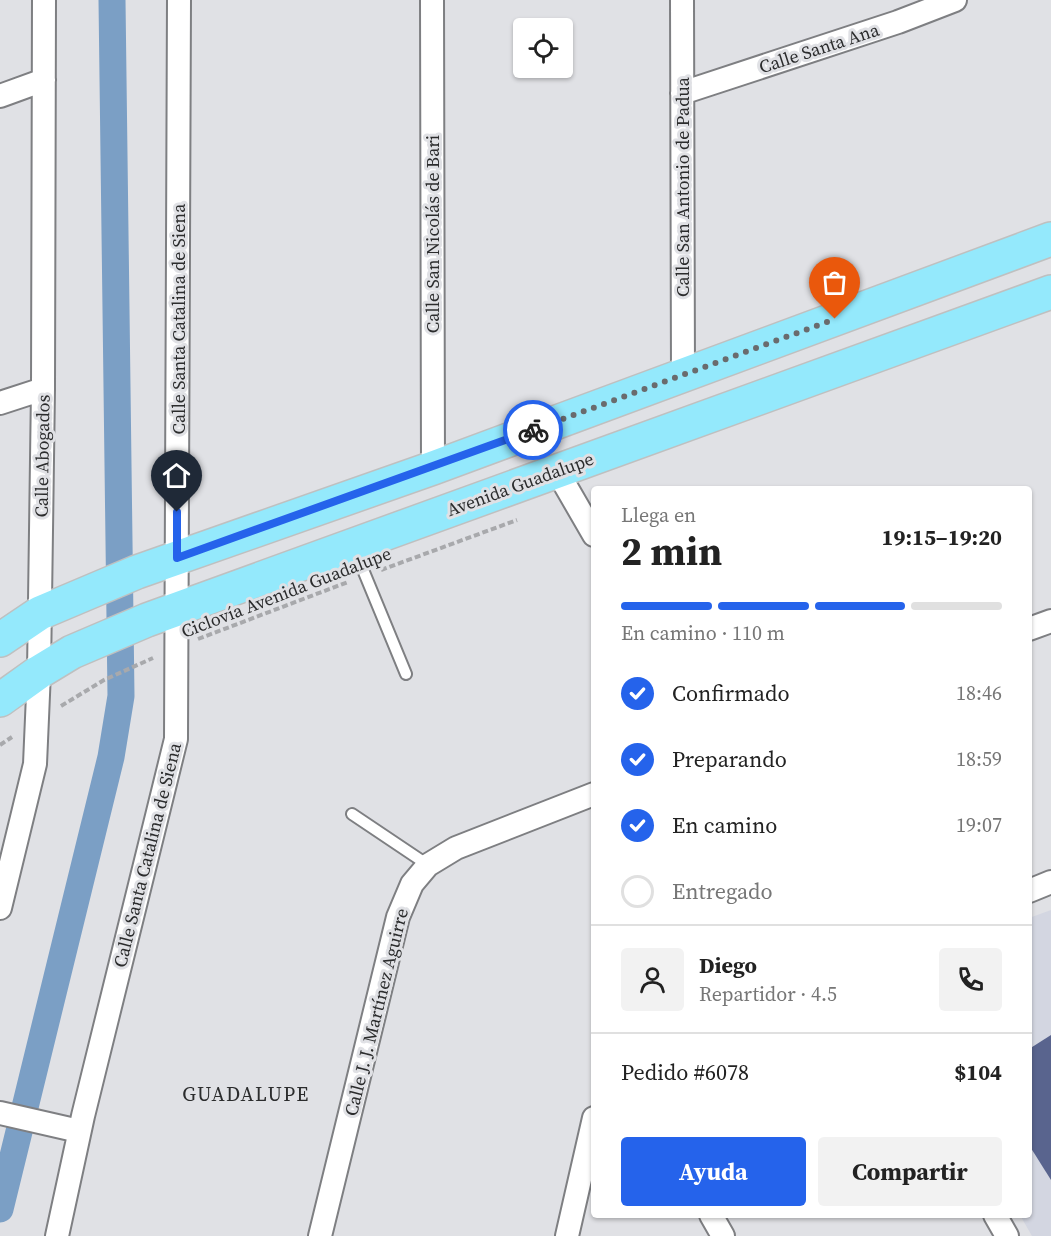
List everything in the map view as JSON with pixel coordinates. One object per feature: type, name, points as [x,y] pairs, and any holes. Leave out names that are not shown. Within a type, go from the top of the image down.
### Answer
[{"type":"main road","points":[[0,640],[53,607],[137,572],[433,468],[1051,239]]},
{"type":"main road","name":"Avenida Guadalupe","points":[[0,700],[72,652],[177,608],[1051,292]]},
{"type":"street","name":"Calle Abogados","points":[[0,908],[35,764],[39,672],[53,607],[43,389],[44,0]]},
{"type":"street","name":"Calle Santa Catalina de Siena","points":[[57,1236],[80,1131],[176,739],[179,0]]},
{"type":"street","name":"Calle San Nicolás de Bari","points":[[432,0],[433,468]]},
{"type":"street","name":"Calle San Antonio de Padua","points":[[682,0],[683,375]]},
{"type":"street","name":"Calle Santa Ana","points":[[682,93],[898,22],[954,0]]},
{"type":"street","points":[[0,96],[44,80]]},
{"type":"street","points":[[0,403],[43,389]]},
{"type":"street","points":[[557,471],[591,530]]},
{"type":"street","points":[[1032,628],[1051,621]]},
{"type":"street","name":"Calle J. J. Martínez Aguirre","points":[[320,1236],[398,917],[412,884],[428,865],[456,848],[591,795]]},
{"type":"street","points":[[1032,890],[1051,882]]},
{"type":"street","points":[[0,1113],[80,1131]]},
{"type":"street","points":[[567,1236],[591,1131]]},
{"type":"street","points":[[713,1218],[723,1236]]},
{"type":"street","points":[[997,1218],[1007,1236]]},
{"type":"lane","points":[[352,545],[406,674]]},
{"type":"lane","points":[[352,814],[428,865]]},
{"type":"path","name":"Ciclovía Avenida Guadalupe","points":[[371,574],[527,516]]},
{"type":"path","name":"Ciclovía Avenida Guadalupe","points":[[197,640],[348,582]]},
{"type":"path","points":[[56,709],[104,680],[156,657]]},
{"type":"path","points":[[0,745],[19,733]]},
{"type":"shaded area","points":[[1051,910],[1051,1236],[1032,1236],[1022,1218],[1032,1218],[1032,917]]},
{"type":"building","points":[[1051,1035],[1051,1180],[1032,1150],[1032,1047]]},
{"type":"waterway","points":[[0,1209],[111,757],[121,696],[112,0]]},
{"type":"way so far","points":[[533,430],[835,319]]},
{"type":"district","name":"GUADALUPE","points":[[246,1094]]},
{"type":"route","points":[[177,512],[177,558],[533,430]]}]
